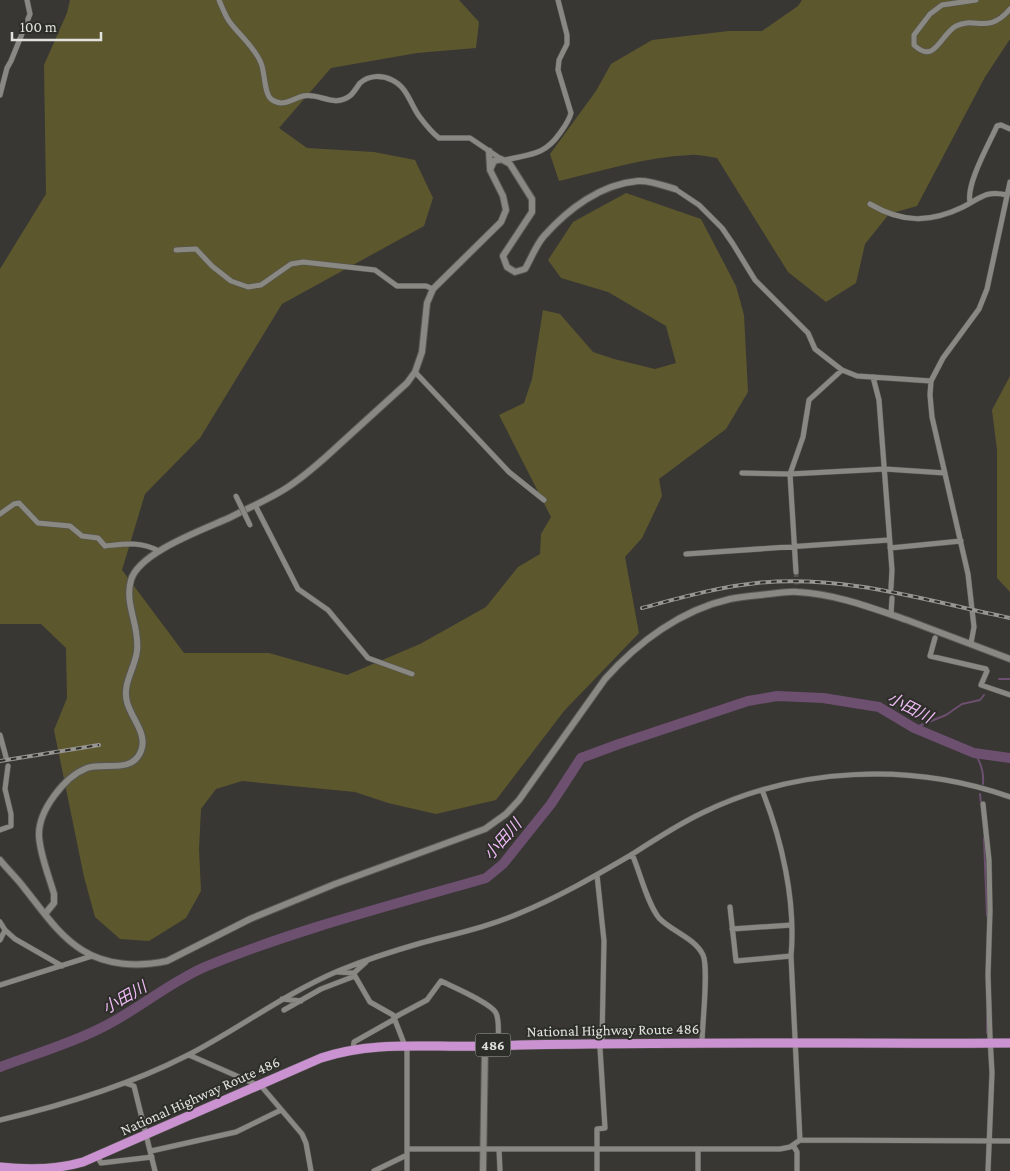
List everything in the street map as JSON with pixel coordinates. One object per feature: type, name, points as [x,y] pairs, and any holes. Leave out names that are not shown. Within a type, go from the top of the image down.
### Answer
[{"type":"highway","name":"National Highway Route 486","points":[[0,1167],[45,1169],[71,1166],[321,1058],[354,1049],[404,1045],[485,1046],[795,1042],[1010,1043]]},
{"type":"street","points":[[0,95],[7,68],[30,14],[27,0]]},
{"type":"street","points":[[219,0],[228,20],[249,43],[261,62],[267,92],[270,98],[276,102],[285,103],[302,96],[312,96],[330,101],[337,100],[350,96],[362,82],[370,77],[390,79],[400,85],[430,131],[439,138],[470,138],[503,160],[514,170],[532,199],[532,212],[503,256],[507,267],[515,272],[525,269],[543,238],[571,210],[611,186],[640,180],[659,184],[675,189],[699,205],[722,228],[755,280],[808,333],[815,349],[842,370],[857,376],[931,381]]},
{"type":"street","points":[[490,170],[494,161],[542,151],[549,147],[570,120],[571,113],[558,70],[559,60],[567,44],[567,35],[558,0]]},
{"type":"street","points":[[976,0],[942,5],[930,14],[914,36],[914,46],[921,52],[929,52],[936,49],[947,33],[957,26],[994,22],[1004,16],[1010,9]]},
{"type":"street","points":[[0,71],[7,68]]},
{"type":"street","points":[[970,202],[969,189],[997,126],[1001,125],[1010,129]]},
{"type":"street","points":[[45,914],[54,903],[54,894],[39,835],[41,818],[47,806],[64,785],[81,772],[88,768],[121,767],[130,764],[142,751],[140,731],[126,700],[128,680],[137,650],[136,630],[129,595],[131,580],[136,569],[142,562],[159,551],[288,487],[325,457],[407,383],[415,372],[422,352],[427,303],[433,289],[501,222],[506,210],[503,196],[490,170],[489,151]]},
{"type":"street","points":[[971,643],[974,630],[972,601],[961,541],[931,411],[931,381],[943,358],[979,309],[987,289],[1010,182]]},
{"type":"street","points":[[870,204],[890,215],[906,219],[920,219],[952,211],[990,193],[1007,195]]},
{"type":"street","points":[[176,250],[196,249],[212,266],[231,280],[248,287],[261,285],[291,264],[303,262],[375,270],[398,286],[426,286],[433,289]]},
{"type":"street","points":[[796,572],[790,474],[803,437],[809,400],[842,370]]},
{"type":"street","points":[[415,372],[509,472],[544,500]]},
{"type":"street","points":[[872,377],[880,400],[892,570],[891,588]]},
{"type":"street","points":[[742,473],[790,474],[884,469],[945,474]]},
{"type":"street","points":[[236,496],[250,525]]},
{"type":"street","points":[[0,514],[14,504],[19,503],[23,505],[38,523],[70,526],[82,536],[98,538],[105,546],[136,543],[150,546],[159,551]]},
{"type":"street","points":[[255,505],[298,589],[328,610],[368,658],[412,674]]},
{"type":"street","points":[[686,554],[794,545],[889,540]]},
{"type":"street","points":[[890,548],[961,541]]},
{"type":"street","points":[[0,860],[45,914],[80,949],[92,956],[122,964],[136,965],[167,961],[250,919],[335,884],[485,828],[506,814],[519,800],[605,679],[621,661],[642,643],[670,624],[699,609],[730,599],[797,590],[842,599],[891,614],[1010,659]]},
{"type":"street","points":[[891,614],[892,598]]},
{"type":"street","points":[[935,638],[930,656],[986,669],[987,671],[981,685],[1010,695]]},
{"type":"street","points":[[0,735],[6,757]]},
{"type":"street","points":[[0,830],[11,826],[11,814],[5,789],[8,766]]},
{"type":"street","points":[[0,1120],[72,1101],[125,1083],[189,1055],[282,999],[336,972],[402,948],[504,920],[597,875],[668,831],[724,802],[762,790],[827,777],[891,774],[938,779],[1010,797]]},
{"type":"street","points":[[762,790],[781,847],[792,925],[791,956],[800,1140]]},
{"type":"street","points":[[983,804],[990,910],[988,975],[992,1073],[988,1171]]},
{"type":"street","points":[[632,854],[655,913],[663,922],[694,945],[703,955],[705,969],[702,1043]]},
{"type":"street","points":[[597,875],[604,941],[601,1044],[605,1128],[596,1129],[597,1171]]},
{"type":"street","points":[[730,907],[736,961],[791,956]]},
{"type":"street","points":[[0,922],[4,930],[15,939],[62,966]]},
{"type":"street","points":[[732,929],[792,925]]},
{"type":"street","points":[[0,940],[4,930]]},
{"type":"street","points":[[0,985],[92,956]]},
{"type":"street","points":[[284,1010],[321,989],[354,975],[367,960]]},
{"type":"street","points":[[336,972],[354,975]]},
{"type":"street","points":[[354,975],[367,999],[395,1018],[407,1051],[407,1171]]},
{"type":"street","points":[[354,1049],[354,1042],[427,1000],[442,981],[495,1011],[498,1045]]},
{"type":"street","points":[[282,999],[302,1001]]},
{"type":"street","points":[[483,1171],[485,1046]]},
{"type":"street","points":[[189,1055],[262,1087],[302,1134],[306,1143],[311,1171]]},
{"type":"street","points":[[125,1083],[134,1086],[155,1171]]},
{"type":"street","points":[[97,1156],[101,1163],[152,1154],[236,1132],[281,1110]]},
{"type":"street","points":[[374,1171],[407,1152],[499,1149],[780,1149],[793,1145],[800,1140],[1010,1141]]},
{"type":"street","points":[[793,1145],[797,1152],[797,1171]]},
{"type":"street","points":[[499,1149],[500,1171]]},
{"type":"street","points":[[698,1150],[698,1171]]},
{"type":"shaded area","points":[[70,0],[459,0],[479,22],[476,48],[417,53],[331,68],[279,128],[307,148],[374,152],[415,160],[433,198],[424,226],[282,304],[200,438],[145,494],[122,570],[184,653],[269,653],[347,675],[420,644],[486,607],[518,567],[540,554],[541,534],[551,517],[499,415],[524,403],[532,379],[543,310],[560,314],[593,352],[655,369],[676,363],[666,326],[608,292],[561,278],[548,260],[573,222],[626,193],[701,219],[736,286],[744,315],[748,392],[726,429],[659,479],[662,496],[642,538],[625,557],[639,633],[564,711],[496,800],[436,814],[388,803],[355,792],[242,781],[216,789],[201,809],[199,849],[201,891],[186,918],[149,941],[120,939],[95,917],[84,877],[54,730],[67,698],[66,648],[41,624],[0,624],[0,269],[46,194],[44,65],[67,13]]},
{"type":"shaded area","points":[[802,0],[1010,0],[1010,39],[985,77],[917,206],[889,214],[865,244],[856,283],[826,302],[788,272],[717,158],[693,155],[657,158],[559,181],[550,154],[596,91],[611,64],[652,40],[729,31],[762,31],[798,6]]},
{"type":"shaded area","points":[[1010,376],[1010,592],[997,578],[997,450],[992,410]]},
{"type":"waterway","points":[[999,679],[1010,679]]},
{"type":"waterway","points":[[914,728],[946,715],[962,704],[980,700],[984,695]]},
{"type":"waterway","name":"小田川","points":[[0,1067],[99,1029],[127,1014],[166,988],[207,966],[275,940],[486,878],[503,864],[551,804],[581,758],[748,701],[777,696],[823,698],[879,707],[914,728],[974,753],[1010,758]]},
{"type":"waterway","points":[[974,753],[979,760],[983,784]]},
{"type":"waterway","points":[[980,794],[981,803]]},
{"type":"waterway","points":[[984,838],[987,916]]},
{"type":"waterway","points":[[987,1015],[987,1033]]},
{"type":"tunnel","points":[[796,572],[797,587]]},
{"type":"railway","points":[[642,608],[728,587],[789,581],[821,582],[885,591],[1010,618]]},
{"type":"railway","points":[[0,761],[99,745]]}]
